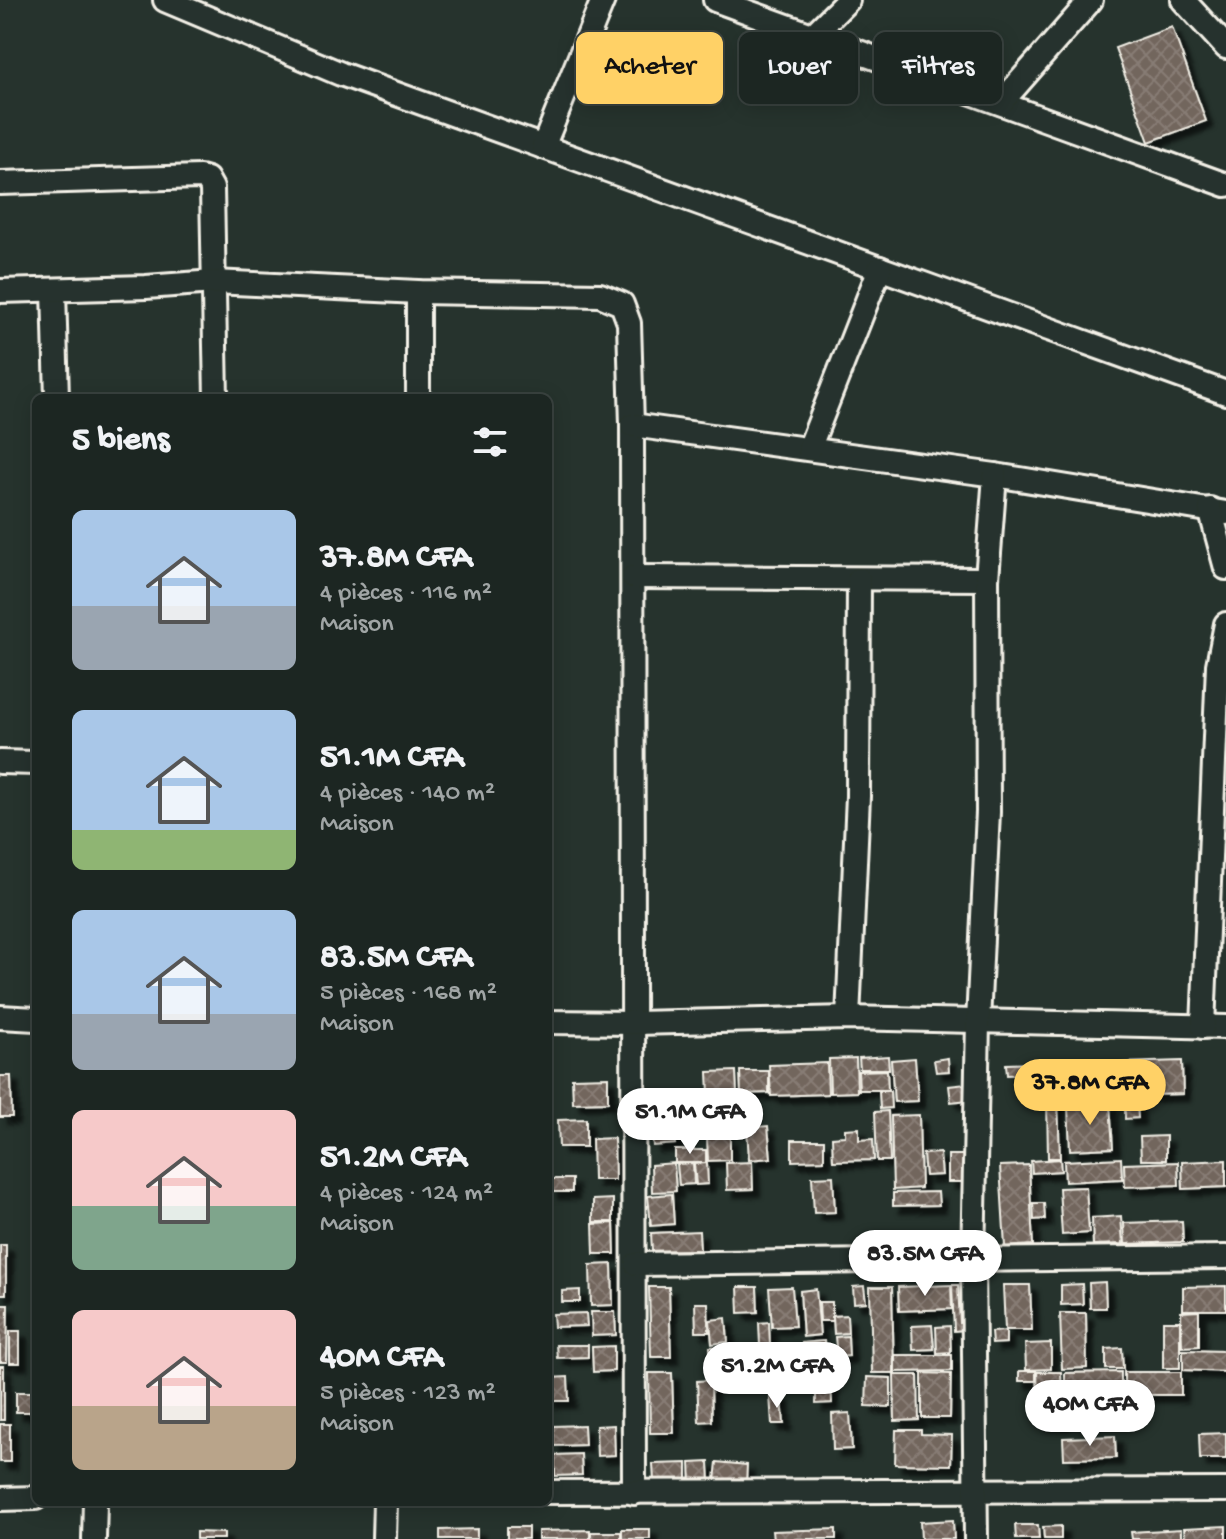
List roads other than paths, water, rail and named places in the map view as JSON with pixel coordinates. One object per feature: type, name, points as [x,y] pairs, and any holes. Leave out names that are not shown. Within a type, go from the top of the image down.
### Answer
[{"type":"street","points":[[165,0],[341,74],[1226,393]]},
{"type":"street","points":[[543,147],[603,0]]},
{"type":"street","points":[[715,0],[805,32]]},
{"type":"street","points":[[816,32],[848,0]]},
{"type":"street","points":[[1002,102],[1091,0]]},
{"type":"street","points":[[1183,0],[1226,47]]},
{"type":"street","points":[[1002,103],[1226,185]]},
{"type":"street","points":[[0,183],[207,179],[212,188],[216,394]]},
{"type":"street","points":[[809,449],[880,268]]},
{"type":"street","points":[[0,291],[214,282],[418,292],[600,295],[622,304],[629,323],[632,425],[636,1264],[634,1493]]},
{"type":"street","points":[[54,290],[57,394]]},
{"type":"street","points":[[418,292],[418,394]]},
{"type":"street","points":[[632,425],[995,475],[1218,511],[1226,568]]},
{"type":"street","points":[[976,1539],[973,1260],[978,1022],[988,812],[987,579],[995,475]]},
{"type":"street","points":[[633,577],[987,579]]},
{"type":"street","points":[[848,1018],[858,796],[859,579]]},
{"type":"street","points":[[1203,1027],[1219,798],[1218,665],[1226,624]]},
{"type":"street","points":[[0,762],[32,763]]},
{"type":"street","points":[[0,1017],[32,1019]]},
{"type":"street","points":[[552,1022],[848,1018],[1226,1027]]},
{"type":"street","points":[[636,1264],[1226,1257]]},
{"type":"street","points":[[552,1492],[1226,1490]]},
{"type":"street","points":[[0,1499],[32,1498]]},
{"type":"street","points":[[94,1539],[95,1506]]},
{"type":"street","points":[[384,1539],[385,1506]]}]
